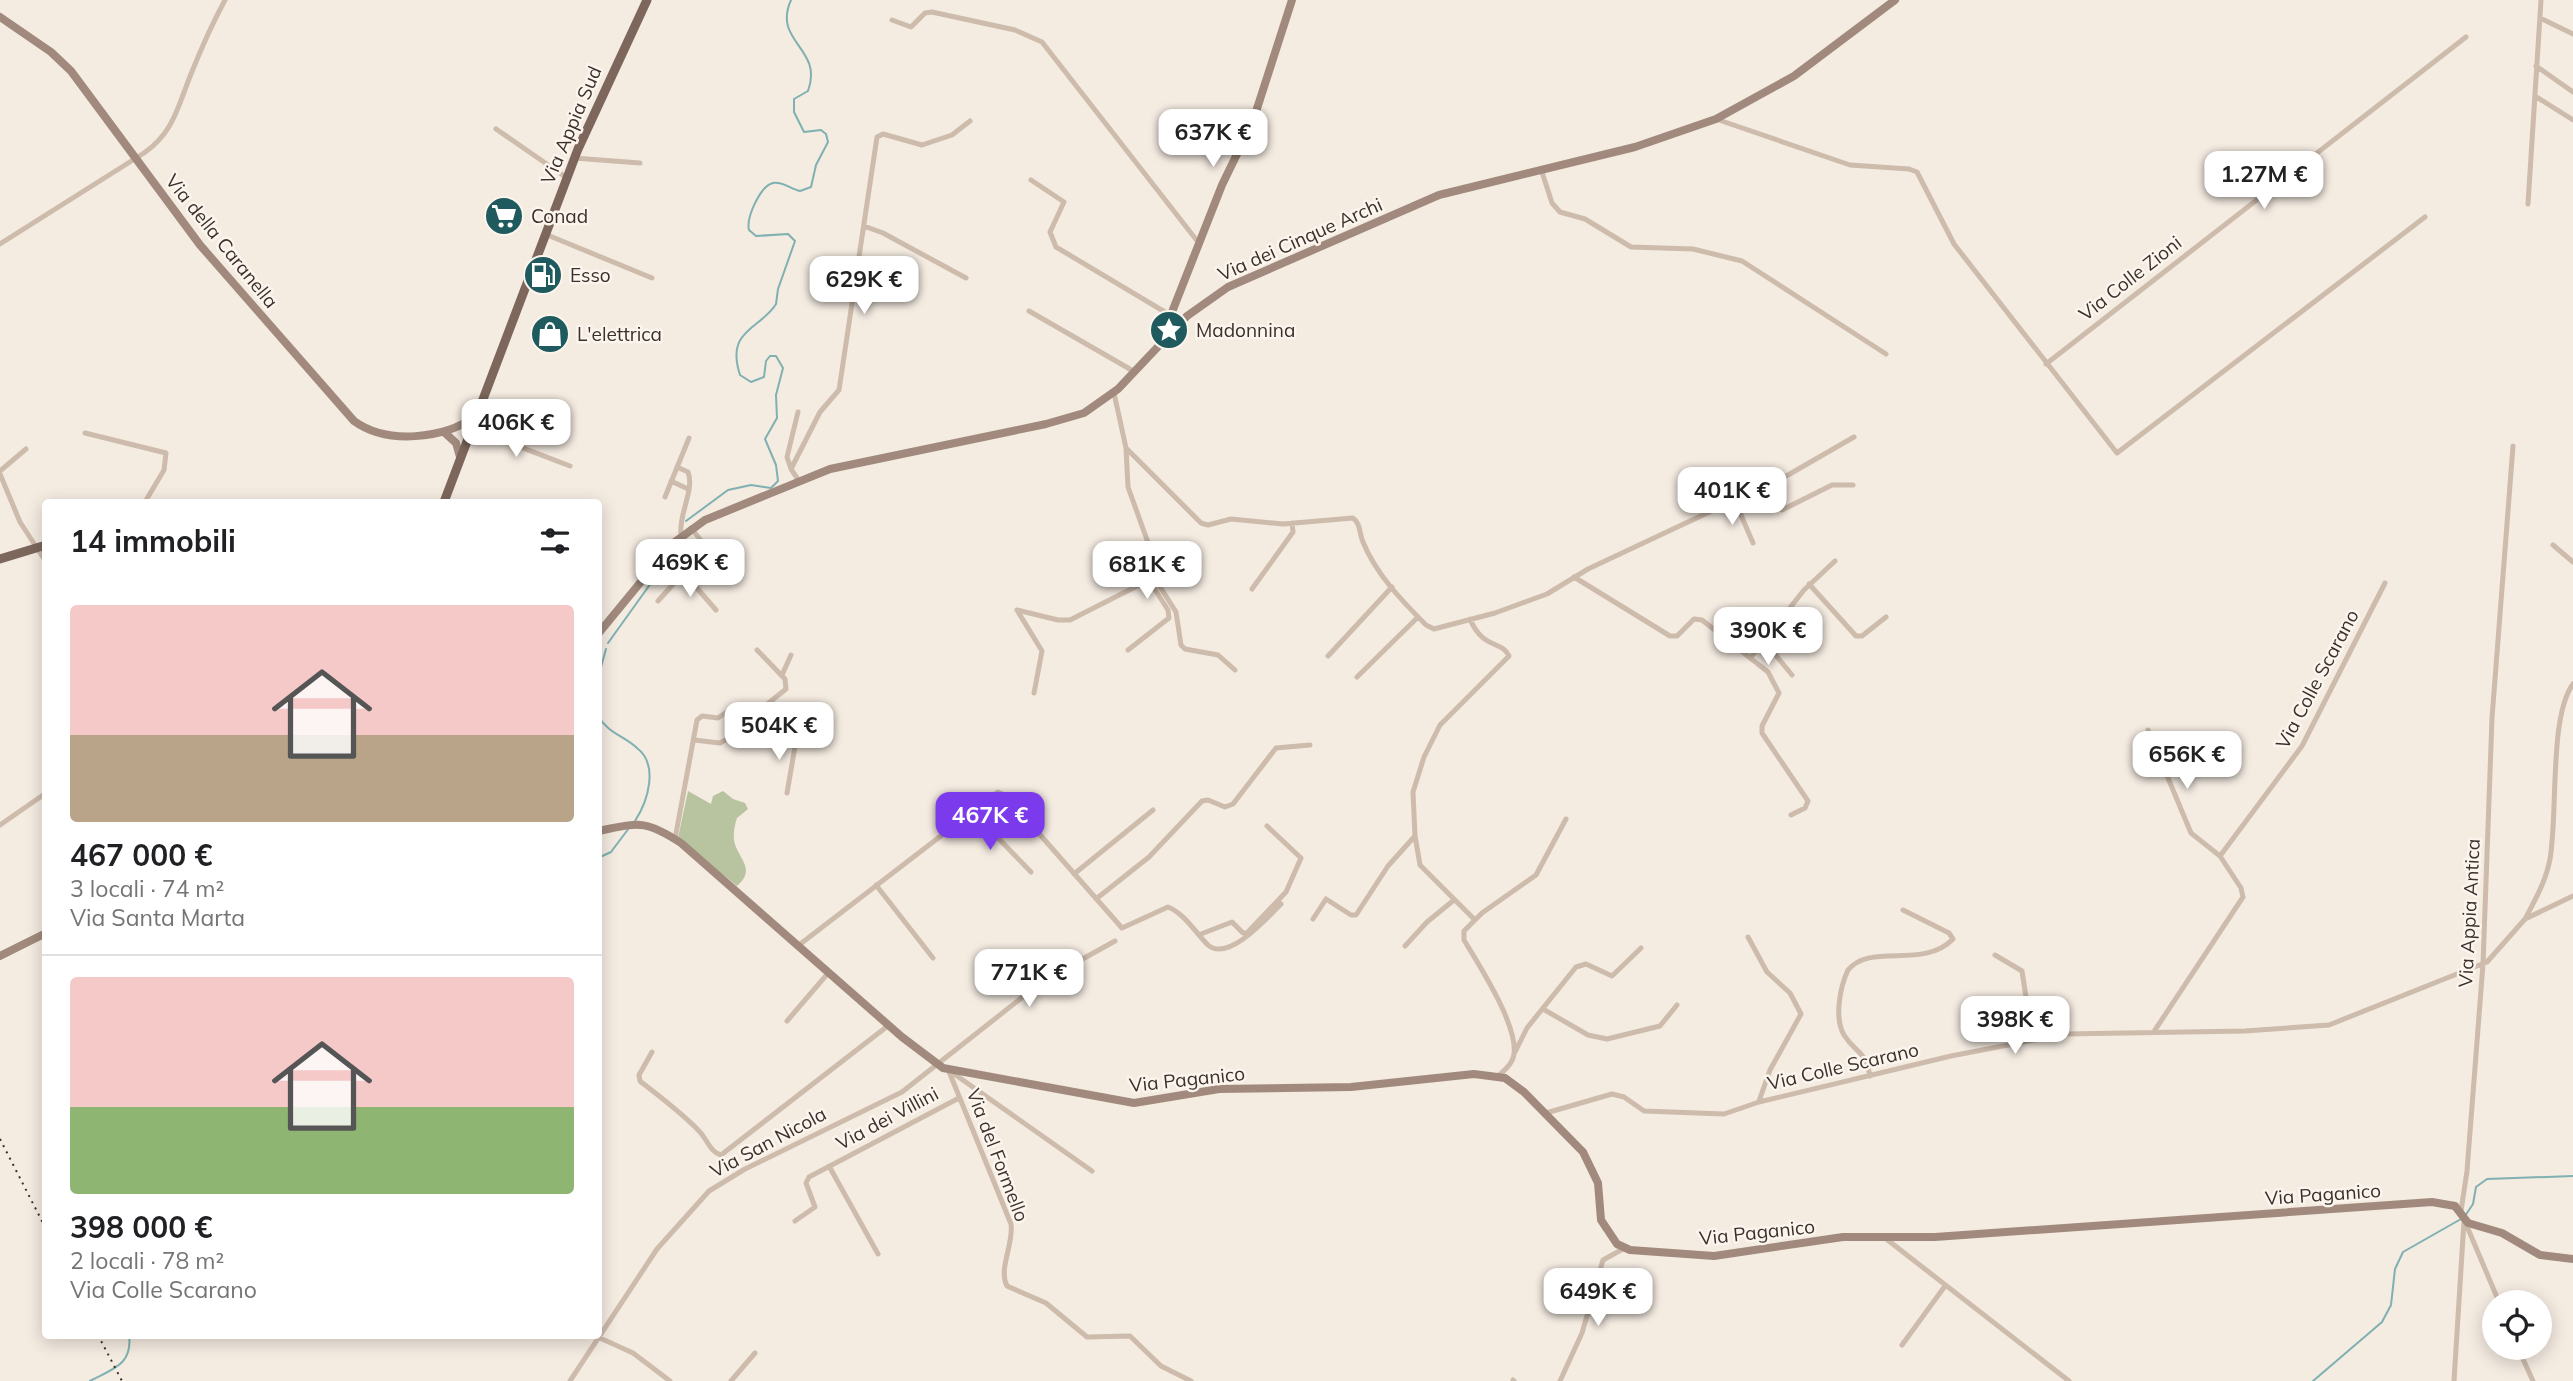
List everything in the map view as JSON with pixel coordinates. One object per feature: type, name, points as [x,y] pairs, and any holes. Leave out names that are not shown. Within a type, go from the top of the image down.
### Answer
[{"type":"main road","name":"Via Appia Sud","points":[[445,499],[575,158],[647,0]]},
{"type":"main road","points":[[0,559],[40,546]]},
{"type":"street","points":[[0,244],[158,142],[172,125],[202,45],[225,0]]},
{"type":"street","points":[[1159,346],[1198,242],[1252,125],[1292,0]]},
{"type":"street","name":"Via dei Cinque Archi","points":[[602,629],[681,536],[734,506],[830,470],[1059,421],[1088,411],[1114,393],[1190,313],[1232,285],[1439,195],[1635,147],[1716,118],[1794,76],[1895,0]]},
{"type":"street","points":[[2528,204],[2541,0]]},
{"type":"street","points":[[892,20],[911,27],[925,13],[932,12],[1015,30],[1040,40],[1087,96],[1198,242]]},
{"type":"street","name":"Via della Caranella","points":[[0,17],[66,64],[205,251],[352,419],[368,429],[386,435],[469,433]]},
{"type":"street","points":[[2540,18],[2573,34]]},
{"type":"street","name":"Via Colle Zioni","points":[[2046,364],[2466,37]]},
{"type":"street","points":[[2536,66],[2573,92]]},
{"type":"street","points":[[2535,96],[2573,120]]},
{"type":"street","points":[[1716,118],[1853,165],[1916,171],[1926,184],[1948,235],[2112,450],[2119,453],[2425,217]]},
{"type":"street","points":[[791,469],[820,412],[839,392],[879,135],[921,146],[952,135],[970,121]]},
{"type":"street","points":[[496,129],[567,178]]},
{"type":"street","points":[[575,158],[640,163]]},
{"type":"street","points":[[1541,169],[1552,203],[1560,212],[1585,219],[1629,247],[1693,249],[1742,261],[1886,354]]},
{"type":"street","points":[[1031,180],[1064,202],[1050,234],[1056,247],[1171,315]]},
{"type":"street","points":[[864,226],[883,233],[966,278]]},
{"type":"street","points":[[545,234],[652,278]]},
{"type":"street","points":[[1029,311],[1135,372]]},
{"type":"street","points":[[1114,393],[1126,448],[1128,487],[1149,545],[1153,575],[1178,616],[1181,646],[1218,654],[1235,670]]},
{"type":"street","points":[[798,412],[787,458],[799,481]]},
{"type":"street","name":"Via della Caranella","points":[[444,432],[476,416]]},
{"type":"street","points":[[444,432],[455,441],[460,457]]},
{"type":"street","points":[[85,433],[166,453],[164,470],[147,499]]},
{"type":"street","points":[[469,433],[570,466]]},
{"type":"street","points":[[1126,448],[1204,524],[1229,519],[1292,523],[1354,518],[1364,546],[1392,587],[1418,617],[1434,629],[1544,596],[1574,578],[1754,492],[1854,437]]},
{"type":"street","points":[[665,497],[689,438]]},
{"type":"street","name":"Via Appia Antica","points":[[2454,1381],[2464,1221],[2461,1211],[2467,1171],[2483,964],[2493,711],[2513,446]]},
{"type":"street","points":[[26,449],[0,472],[18,518],[40,546]]},
{"type":"street","points":[[677,467],[689,474],[680,525],[681,536]]},
{"type":"street","points":[[671,481],[688,489]]},
{"type":"street","points":[[1754,492],[1782,510],[1834,485],[1853,485]]},
{"type":"street","points":[[1735,501],[1753,543]]},
{"type":"street","points":[[1252,589],[1293,532],[1292,523]]},
{"type":"street","points":[[658,601],[704,548],[691,528]]},
{"type":"street","points":[[1128,650],[1169,618],[1168,610],[1147,577],[1149,545]]},
{"type":"street","points":[[2553,545],[2573,562]]},
{"type":"street","points":[[1751,657],[1809,584],[1835,561]]},
{"type":"street","points":[[683,572],[716,610]]},
{"type":"street","points":[[1034,693],[1042,650],[1017,610],[1058,621],[1070,620],[1141,584],[1147,577]]},
{"type":"street","points":[[1574,578],[1670,636],[1677,636],[1691,621],[1698,618],[1751,657],[1770,675],[1779,690],[1762,726],[1762,733],[1808,801],[1806,807],[1791,815]]},
{"type":"street","name":"Via Colle Scarano","points":[[2220,856],[2305,741],[2385,583]]},
{"type":"street","points":[[1809,584],[1856,636],[1862,636],[1886,617]]},
{"type":"street","points":[[1328,656],[1392,587]]},
{"type":"street","points":[[1357,677],[1418,617]]},
{"type":"street","points":[[1470,619],[1480,638],[1505,649],[1509,656],[1452,710],[1430,742],[1413,792],[1415,836],[1422,868],[1474,919]]},
{"type":"street","points":[[1765,642],[1792,675]]},
{"type":"street","points":[[675,839],[696,721],[700,717],[718,718],[730,709],[752,714],[764,709],[786,689],[787,681],[757,650]]},
{"type":"street","points":[[782,675],[791,655]]},
{"type":"street","points":[[2483,964],[2497,955],[2525,919],[2549,862],[2560,720],[2564,699],[2573,684]]},
{"type":"street","points":[[694,740],[720,743],[747,728],[760,725],[816,741]]},
{"type":"street","points":[[2148,730],[2191,834],[2220,856],[2241,888],[2243,897],[2155,1030]]},
{"type":"street","points":[[786,793],[797,735]]},
{"type":"street","points":[[1096,899],[1149,857],[1202,801],[1208,800],[1225,807],[1233,804],[1275,748],[1310,745]]},
{"type":"street","points":[[799,945],[995,793],[1003,794],[1122,928],[1166,906],[1215,948],[1243,940],[1281,904]]},
{"type":"street","points":[[0,825],[42,796]]},
{"type":"street","points":[[1074,874],[1153,810]]},
{"type":"street","points":[[972,811],[1031,872]]},
{"type":"street","points":[[1515,1052],[1501,1004],[1464,938],[1464,930],[1474,919],[1536,875],[1566,819]]},
{"type":"street","name":"Via Paganico","points":[[602,830],[622,824],[643,825],[675,839],[934,1064],[948,1069],[1134,1103],[1219,1089],[1344,1088],[1474,1074],[1498,1076]]},
{"type":"street","points":[[1201,934],[1232,922],[1243,933],[1247,933],[1286,892],[1301,858],[1267,826]]},
{"type":"street","points":[[1312,919],[1326,899],[1351,915],[1356,915],[1388,866],[1415,836]]},
{"type":"street","points":[[876,885],[933,958]]},
{"type":"street","points":[[2525,919],[2573,896]]},
{"type":"street","points":[[1405,946],[1425,924],[1454,900]]},
{"type":"street","points":[[1870,1076],[1865,1056],[1845,1037],[1841,1027],[1841,997],[1848,970],[1869,957],[1922,954],[1945,945],[1953,937],[1903,910]]},
{"type":"street","points":[[0,956],[42,935]]},
{"type":"street","points":[[1748,937],[1767,972],[1788,992],[1801,1014],[1770,1070],[1759,1102]]},
{"type":"street","points":[[934,1064],[1048,978],[1115,941]]},
{"type":"street","points":[[1560,1381],[1582,1333],[1603,1260],[1623,1249],[1612,1239],[1599,1216],[1598,1186],[1590,1163],[1575,1142],[1516,1085],[1498,1076],[1510,1064],[1525,1031],[1577,966],[1586,964],[1612,976],[1641,948]]},
{"type":"street","points":[[1995,955],[2022,971],[2028,1010],[2028,1040]]},
{"type":"street","name":"Via Colle Scarano","points":[[1546,1114],[1609,1094],[1622,1096],[1637,1109],[1648,1112],[1721,1114],[1759,1102],[1870,1076],[2028,1040],[2075,1033],[2238,1031],[2329,1025],[2483,964]]},
{"type":"street","points":[[788,1021],[829,972]]},
{"type":"street","points":[[1543,1009],[1588,1035],[1607,1039],[1660,1026],[1678,1004]]},
{"type":"street","points":[[652,1052],[639,1075],[640,1082],[666,1100],[700,1132],[715,1153],[721,1155],[889,1025]]},
{"type":"street","name":"Via San Nicola","points":[[602,1335],[660,1246],[709,1191],[745,1168],[898,1094],[934,1064]]},
{"type":"street","name":"Via Paganico","points":[[948,1069],[1092,1171]]},
{"type":"street","name":"Via del Formello","points":[[948,1069],[1011,1224],[1011,1242],[1004,1276],[1007,1286],[1046,1303],[1087,1338],[1130,1336],[1161,1366],[1191,1381]]},
{"type":"street","name":"Via dei Villini","points":[[795,1220],[816,1207],[807,1180],[959,1098]]},
{"type":"street","name":"Via dei Villini","points":[[829,1166],[878,1254]]},
{"type":"street","name":"Via Paganico","points":[[1623,1249],[1709,1256],[1838,1238],[1885,1238],[2414,1203],[2446,1203],[2461,1211]]},
{"type":"street","points":[[2464,1221],[2494,1290]]},
{"type":"street","points":[[2464,1221],[2502,1233],[2543,1256],[2573,1259]]},
{"type":"street","points":[[1885,1238],[2069,1381]]},
{"type":"street","points":[[2462,1241],[2472,1239]]},
{"type":"street","points":[[1902,1345],[1945,1286]]},
{"type":"street","name":"Via San Nicola","points":[[570,1381],[599,1339]]},
{"type":"street","points":[[602,1339],[633,1353],[670,1381]]},
{"type":"street","points":[[731,1381],[755,1353]]},
{"type":"street","points":[[2523,1360],[2533,1381]]},
{"type":"green space","points":[[688,791],[711,804],[713,796],[723,791],[733,799],[745,803],[748,809],[737,818],[734,832],[735,844],[746,867],[745,876],[737,886],[678,838]]},
{"type":"waterway","points":[[686,521],[728,490],[751,485],[771,488],[778,481],[776,465],[765,439],[777,418],[776,395],[783,368],[776,356],[770,356],[766,361],[764,377],[751,382],[740,375],[737,348],[747,332],[776,304],[778,289],[795,241],[788,234],[756,236],[749,230],[755,203],[763,190],[773,183],[800,191],[811,187],[816,165],[828,142],[826,134],[821,130],[804,132],[794,112],[794,99],[808,91],[811,76],[805,54],[788,26],[787,14],[791,0]]},
{"type":"waterway","points":[[608,643],[674,551]]},
{"type":"waterway","points":[[602,664],[606,649]]},
{"type":"waterway","points":[[602,721],[637,748],[648,764],[647,794],[635,821]]},
{"type":"waterway","points":[[602,856],[611,852],[629,828]]},
{"type":"waterway","points":[[2465,1216],[2473,1204],[2476,1187],[2487,1179],[2573,1176]]},
{"type":"waterway","points":[[2313,1381],[2382,1322],[2391,1305],[2395,1269],[2403,1252],[2461,1219]]},
{"type":"waterway","points":[[90,1381],[124,1360],[128,1353],[129,1339]]},
{"type":"railway","points":[[0,1139],[42,1221]]},
{"type":"railway","points":[[100,1339],[122,1381]]},
{"type":"place","name":"Conad","points":[[504,216]]},
{"type":"place","name":"Esso","points":[[543,275]]},
{"type":"place","name":"Madonnina","points":[[1169,330]]},
{"type":"place","name":"L'elettrica","points":[[550,334]]}]
